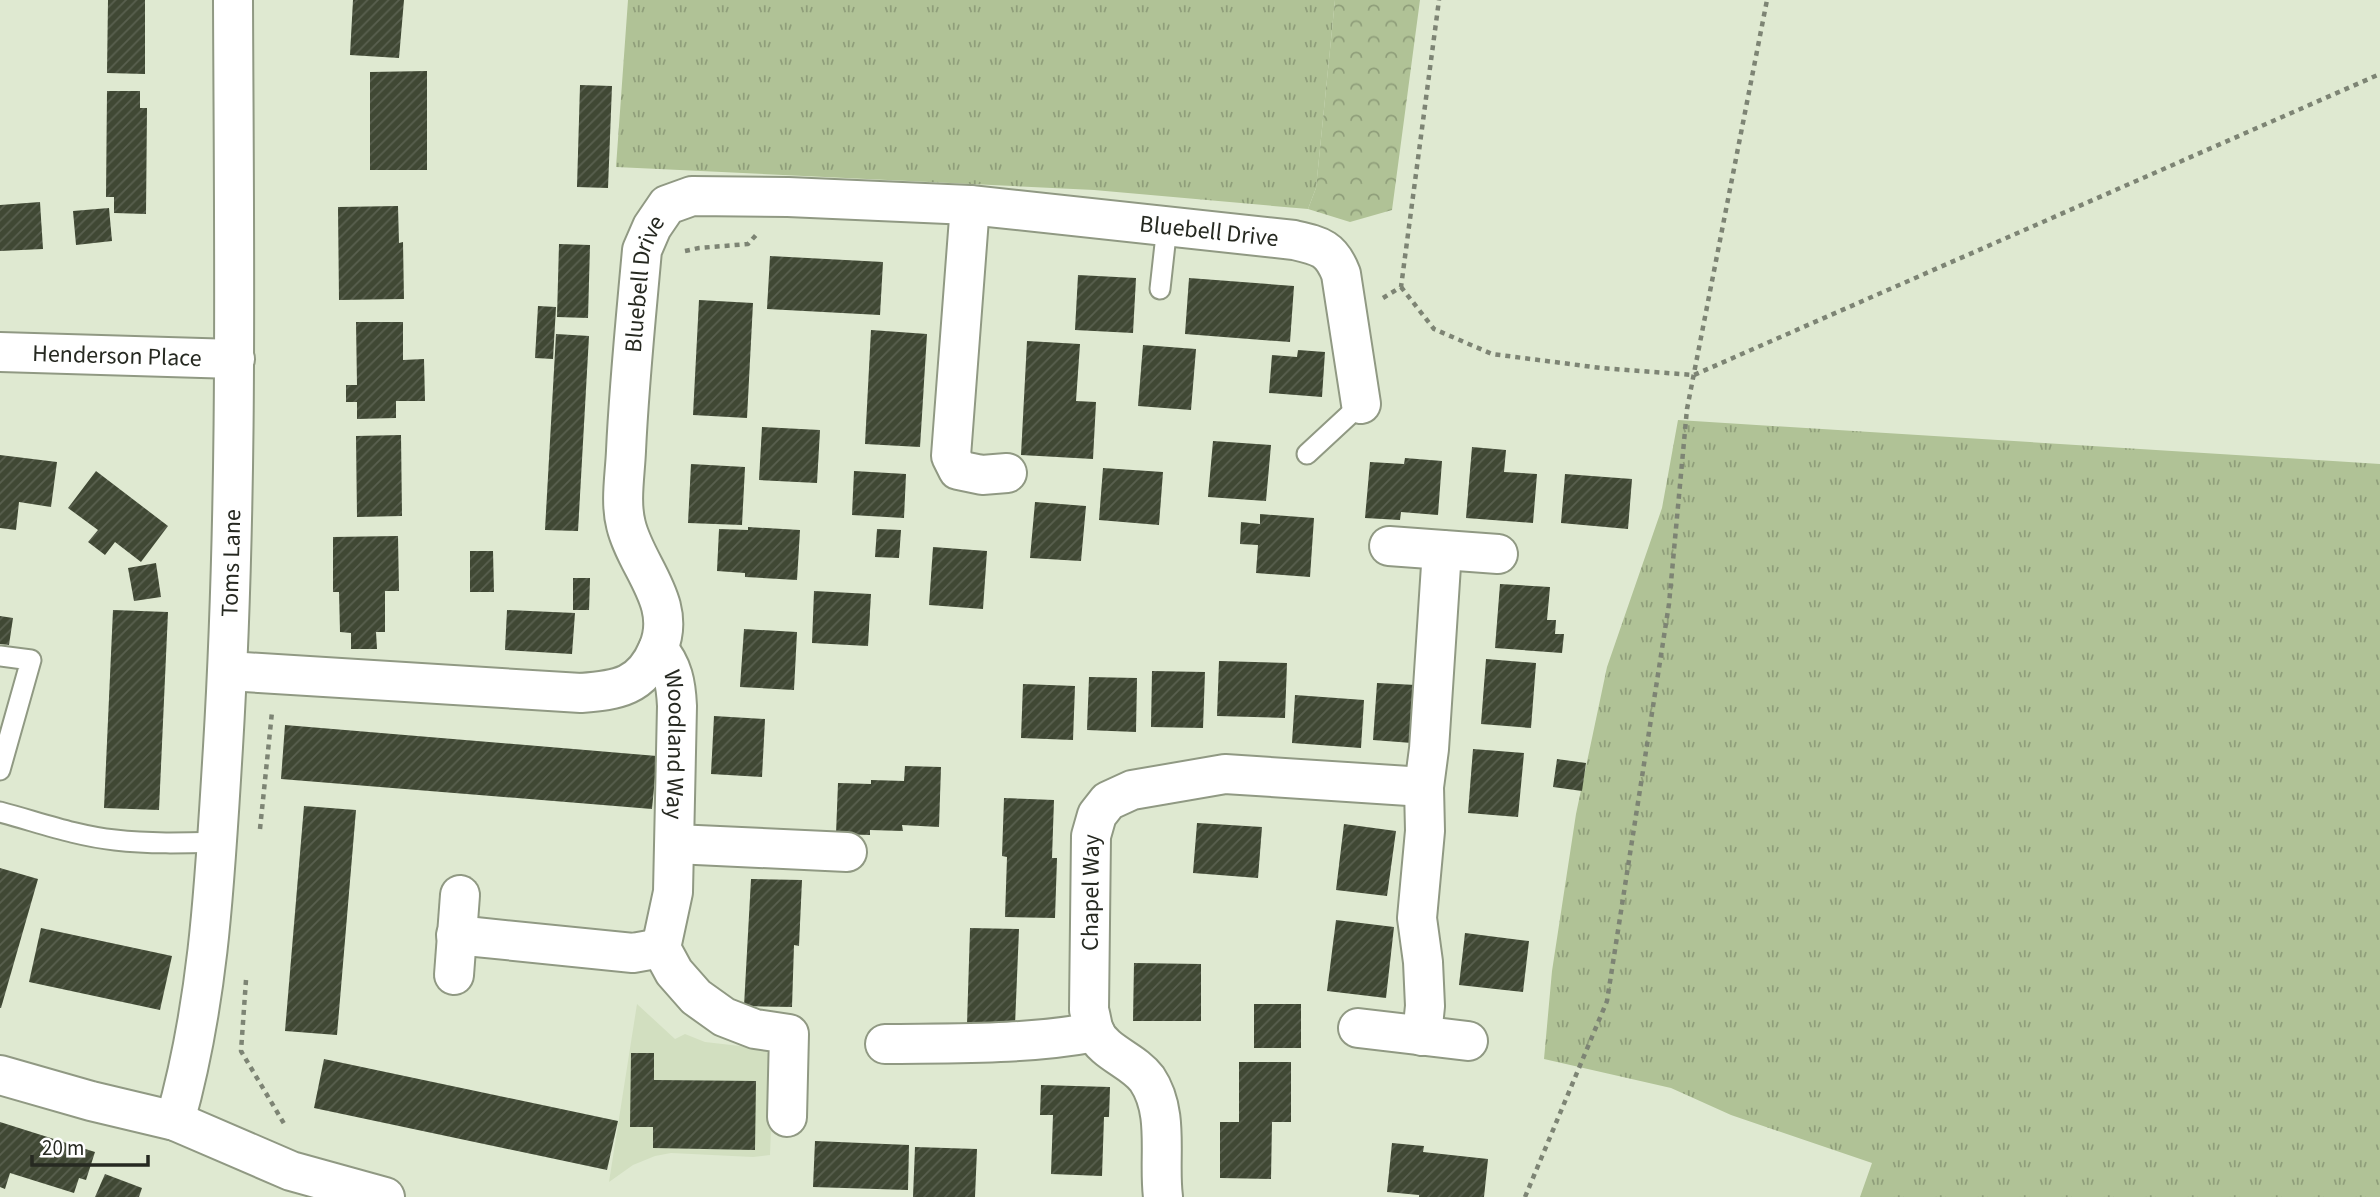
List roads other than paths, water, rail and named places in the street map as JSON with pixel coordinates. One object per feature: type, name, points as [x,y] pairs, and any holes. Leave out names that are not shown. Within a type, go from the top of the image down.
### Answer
[{"type":"street","name":"Toms Lane","points":[[175,1122],[190,1070],[203,998],[214,899],[228,671],[234,359],[233,0]]},
{"type":"street","name":"Bluebell Drive","points":[[228,671],[581,692],[614,690],[632,683],[645,672],[658,649],[664,612],[626,527],[624,506],[627,427],[642,250],[652,227],[667,205],[692,196],[788,197],[970,205],[1294,240],[1318,245],[1334,258],[1341,274],[1361,404]]},
{"type":"street","points":[[970,205],[951,456],[958,470],[982,475],[1007,473]]},
{"type":"street","name":"Henderson Place","points":[[0,352],[234,359]]},
{"type":"street","points":[[1389,546],[1498,554]]},
{"type":"street","points":[[1422,1036],[1424,984],[1416,918],[1425,831],[1424,787],[1429,749],[1442,550]]},
{"type":"street","name":"Woodland Way","points":[[658,649],[667,659],[676,680],[677,706],[673,892],[662,948]]},
{"type":"street","name":"Chapel Way","points":[[1095,1032],[1089,1010],[1091,836],[1097,815],[1108,801],[1132,790],[1225,774],[1424,787]]},
{"type":"street","name":"Woodland Way","points":[[675,844],[847,852]]},
{"type":"street","points":[[454,975],[460,895]]},
{"type":"street","points":[[456,935],[633,953],[662,948],[674,972],[696,998],[724,1017],[755,1029],[789,1034],[787,1117]]},
{"type":"street","points":[[1358,1028],[1468,1041]]},
{"type":"street","points":[[885,1044],[1019,1042],[1058,1039],[1095,1032],[1108,1047],[1133,1065],[1146,1079],[1158,1102],[1163,1197]]},
{"type":"street","points":[[0,1075],[175,1122],[296,1179],[385,1197]]},
{"type":"lane","points":[[1160,289],[1167,226]]},
{"type":"lane","points":[[1307,454],[1361,404]]},
{"type":"lane","points":[[0,656],[31,660],[0,770]]},
{"type":"lane","points":[[0,812],[78,834],[115,840],[171,844],[217,842]]}]
